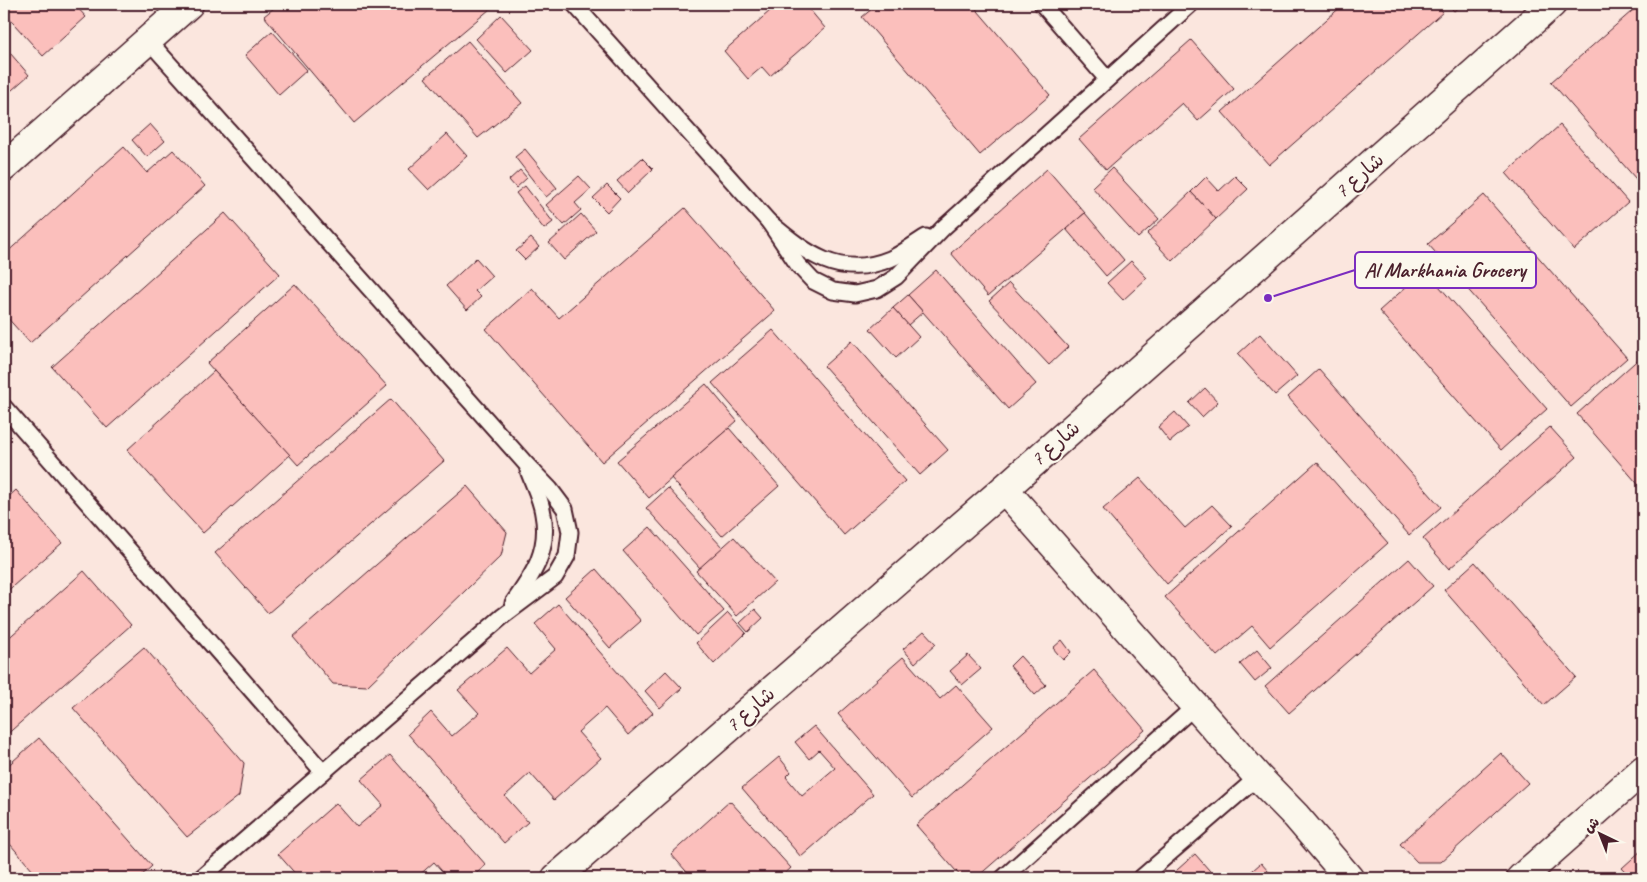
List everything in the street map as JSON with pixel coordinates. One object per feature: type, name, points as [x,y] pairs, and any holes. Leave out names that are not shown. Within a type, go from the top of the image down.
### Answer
[{"type":"street","points":[[4,167],[189,4]]},
{"type":"street","name":"شارع 7","points":[[556,878],[1004,488],[1552,4]]},
{"type":"street","points":[[1004,488],[1349,878]]},
{"type":"street","points":[[1521,878],[1643,770]]},
{"type":"lane","points":[[574,4],[769,222],[797,246],[818,259],[842,266],[867,266],[890,259],[943,228]]},
{"type":"lane","points":[[1042,4],[1107,79]]},
{"type":"lane","points":[[769,222],[798,265],[813,281],[833,291],[855,294],[877,289],[896,277],[943,228],[1191,4]]},
{"type":"lane","points":[[148,40],[550,489],[564,509],[570,532],[567,556],[555,577],[503,616],[200,878]]},
{"type":"lane","points":[[4,407],[323,772]]},
{"type":"lane","points":[[503,616],[534,572],[542,553],[545,534],[543,514],[526,464]]},
{"type":"lane","points":[[1003,878],[1195,706]]},
{"type":"lane","points":[[1141,878],[1258,777]]},
{"type":"building","points":[[4,4],[74,4],[86,17],[43,56],[4,13]]},
{"type":"building","points":[[279,4],[496,4],[354,123],[264,16]]},
{"type":"building","points":[[778,4],[805,4],[825,28],[770,76],[762,67],[748,79],[724,51]]},
{"type":"building","points":[[878,4],[972,4],[1050,95],[980,155],[862,17]]},
{"type":"building","points":[[1344,4],[1436,4],[1443,12],[1269,165],[1222,112]]},
{"type":"building","points":[[1447,4],[1462,4],[1454,11]]},
{"type":"building","points":[[1640,4],[1643,4],[1643,187],[1551,82]]},
{"type":"building","points":[[501,15],[533,50],[507,73],[476,39]]},
{"type":"building","points":[[272,31],[307,70],[279,95],[245,55]]},
{"type":"building","points":[[1191,40],[1234,89],[1198,121],[1182,103],[1106,170],[1079,139]]},
{"type":"building","points":[[468,41],[522,103],[478,138],[425,78]]},
{"type":"building","points":[[4,46],[29,75],[4,97]]},
{"type":"building","points":[[150,124],[165,141],[147,157],[132,140]]},
{"type":"building","points":[[1560,125],[1628,202],[1574,250],[1506,173]]},
{"type":"building","points":[[447,134],[467,156],[429,190],[409,169]]},
{"type":"building","points":[[124,147],[147,173],[173,150],[205,186],[30,343],[4,314],[4,255]]},
{"type":"building","points":[[525,149],[557,188],[546,197],[515,157]]},
{"type":"building","points":[[642,158],[653,169],[628,193],[617,181]]},
{"type":"building","points":[[1112,168],[1159,219],[1138,238],[1092,187]]},
{"type":"building","points":[[1047,169],[1085,213],[988,296],[951,253]]},
{"type":"building","points":[[520,170],[527,178],[516,188],[509,180]]},
{"type":"building","points":[[579,176],[591,189],[575,203],[581,210],[564,225],[546,205]]},
{"type":"building","points":[[1235,176],[1248,189],[1216,219],[1191,192],[1206,177],[1219,191]]},
{"type":"building","points":[[607,185],[620,198],[607,212],[593,198]]},
{"type":"building","points":[[525,186],[553,222],[544,229],[516,193]]},
{"type":"building","points":[[1191,192],[1216,219],[1172,261],[1147,234]]},
{"type":"building","points":[[1484,195],[1627,358],[1571,407],[1428,244]]},
{"type":"building","points":[[685,208],[775,311],[602,462],[486,329],[532,288],[559,318]]},
{"type":"building","points":[[225,213],[280,274],[107,428],[52,367]]},
{"type":"building","points":[[1085,213],[1124,260],[1106,276],[1066,229]]},
{"type":"building","points":[[581,214],[596,231],[564,260],[549,243]]},
{"type":"building","points":[[531,238],[539,247],[525,260],[516,251]]},
{"type":"building","points":[[476,258],[492,276],[475,291],[481,297],[467,310],[446,286]]},
{"type":"building","points":[[1131,261],[1147,278],[1123,300],[1107,283]]},
{"type":"building","points":[[936,270],[1036,384],[1008,409],[908,295]]},
{"type":"building","points":[[1425,270],[1547,409],[1501,450],[1379,311]]},
{"type":"building","points":[[1009,283],[1068,347],[1049,365],[989,301]]},
{"type":"building","points":[[295,284],[387,386],[298,465],[207,363]]},
{"type":"building","points":[[908,295],[923,312],[908,325],[893,308]]},
{"type":"building","points":[[893,308],[919,337],[896,358],[870,329]]},
{"type":"building","points":[[773,330],[905,481],[844,535],[712,383]]},
{"type":"building","points":[[1260,334],[1297,376],[1275,395],[1238,354]]},
{"type":"building","points":[[852,341],[948,450],[920,475],[824,366]]},
{"type":"building","points":[[1643,355],[1643,490],[1577,414]]},
{"type":"building","points":[[1319,369],[1441,507],[1409,535],[1288,397]]},
{"type":"building","points":[[214,371],[290,455],[203,533],[127,450]]},
{"type":"building","points":[[706,384],[737,421],[649,498],[617,461]]},
{"type":"building","points":[[1205,388],[1218,402],[1202,417],[1189,403]]},
{"type":"building","points":[[391,399],[444,461],[268,613],[215,553]]},
{"type":"building","points":[[1175,412],[1188,427],[1170,442],[1158,427]]},
{"type":"building","points":[[1550,427],[1577,457],[1449,569],[1423,539]]},
{"type":"building","points":[[729,428],[779,486],[722,536],[671,478]]},
{"type":"building","points":[[1317,462],[1388,543],[1270,647],[1252,626],[1217,656],[1165,597]]},
{"type":"building","points":[[1140,478],[1185,528],[1212,505],[1232,526],[1167,584],[1103,509]]},
{"type":"building","points":[[467,486],[507,532],[501,556],[367,686],[333,684],[293,637]]},
{"type":"building","points":[[668,488],[723,548],[700,568],[646,508]]},
{"type":"building","points":[[16,490],[62,543],[4,594],[4,501]]},
{"type":"building","points":[[650,527],[724,611],[696,635],[623,551]]},
{"type":"building","points":[[734,537],[775,582],[737,616],[696,571]]},
{"type":"building","points":[[1409,559],[1433,586],[1289,713],[1265,686]]},
{"type":"building","points":[[1475,562],[1576,677],[1544,705],[1444,590]]},
{"type":"building","points":[[596,569],[641,621],[610,648],[565,597]]},
{"type":"building","points":[[84,571],[131,625],[4,737],[4,642]]},
{"type":"building","points":[[558,604],[653,713],[628,735],[605,708],[578,732],[601,758],[554,800],[530,773],[505,796],[528,822],[504,843],[408,734],[431,712],[452,736],[479,713],[458,690],[507,648],[529,673],[556,649],[535,624]]},
{"type":"building","points":[[755,609],[763,618],[748,632],[740,623]]},
{"type":"building","points":[[728,613],[746,633],[714,664],[696,643]]},
{"type":"building","points":[[924,631],[936,644],[915,663],[903,649]]},
{"type":"building","points":[[1062,640],[1071,652],[1063,660],[1053,648]]},
{"type":"building","points":[[144,647],[244,763],[239,796],[187,837],[73,708]]},
{"type":"building","points":[[1257,650],[1272,668],[1255,682],[1240,664]]},
{"type":"building","points":[[968,655],[981,669],[962,685],[950,671]]},
{"type":"building","points":[[1020,656],[1046,685],[1035,695],[1010,666]]},
{"type":"building","points":[[903,657],[940,699],[956,685],[993,727],[912,798],[838,714]]},
{"type":"building","points":[[1094,670],[1145,730],[976,878],[962,878],[916,825]]},
{"type":"building","points":[[666,671],[682,688],[660,708],[645,691]]},
{"type":"building","points":[[814,726],[873,794],[801,857],[742,788],[779,757],[791,772],[786,777],[802,796],[835,768],[819,750],[809,759],[795,742]]},
{"type":"building","points":[[39,738],[152,866],[139,878],[39,878],[4,837],[4,769]]},
{"type":"building","points":[[1501,753],[1528,783],[1441,862],[1417,862],[1400,844]]},
{"type":"building","points":[[390,755],[486,865],[471,878],[448,878],[434,862],[416,878],[299,878],[278,854],[336,803],[357,827],[383,805],[361,780]]},
{"type":"building","points":[[730,801],[791,868],[780,878],[692,878],[671,854]]},
{"type":"building","points":[[1643,849],[1643,878],[1631,878],[1622,868]]},
{"type":"building","points":[[1195,854],[1216,878],[1168,878]]},
{"type":"building","points":[[1261,863],[1274,878],[1244,878]]},
{"type":"place","name":"Al Markhania Grocery","points":[[1268,298]]}]
